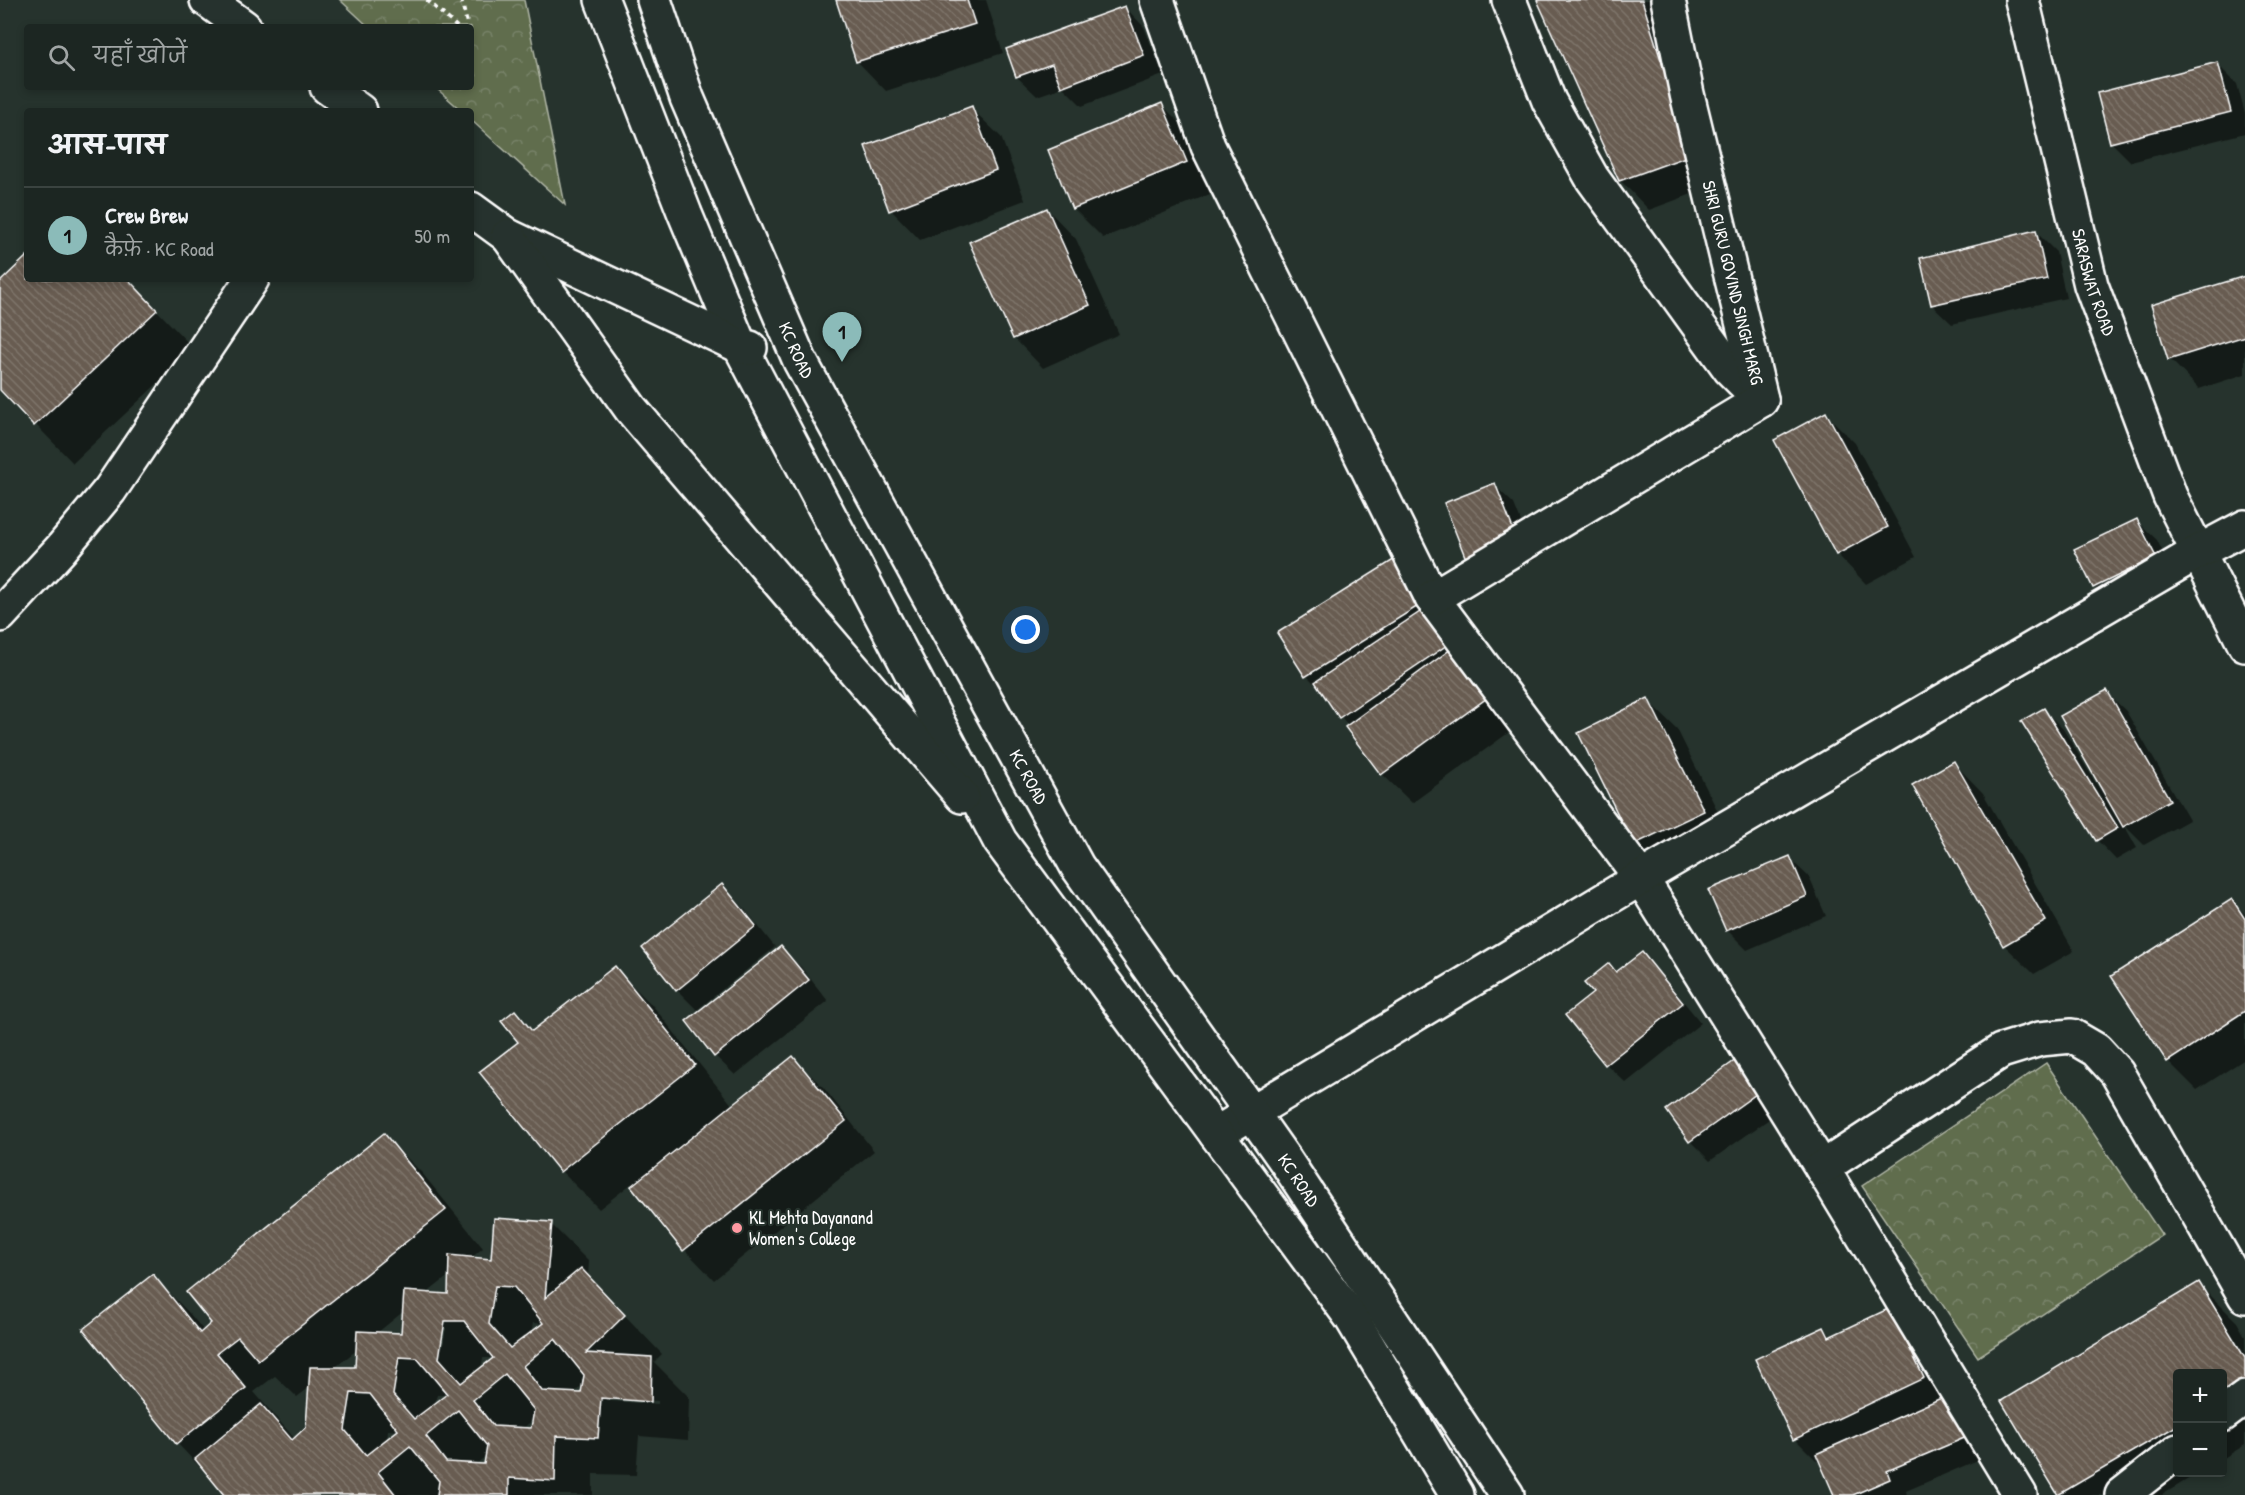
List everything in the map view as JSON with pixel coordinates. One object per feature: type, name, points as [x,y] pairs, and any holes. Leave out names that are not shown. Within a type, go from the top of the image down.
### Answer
[{"type":"street","points":[[207,0],[240,24]]},
{"type":"street","points":[[602,0],[685,214],[741,346],[1000,841]]},
{"type":"street","name":"KC ROAD","points":[[654,0],[687,98],[800,361],[1077,866],[1293,1172],[1507,1495]]},
{"type":"street","points":[[1156,0],[1208,146],[1432,598],[1641,878],[1822,1168],[2020,1495]]},
{"type":"street","points":[[1509,0],[1549,101],[1592,178],[1730,369],[1761,400]]},
{"type":"street","name":"SHRI GURU GOVIND SINGH MARG","points":[[1432,598],[1761,400],[1687,94],[1668,0]]},
{"type":"street","name":"SARASWAT ROAD","points":[[2022,0],[2091,285],[2170,496],[2245,645]]},
{"type":"street","points":[[331,90],[356,108]]},
{"type":"street","points":[[474,211],[508,236],[741,346],[800,361]]},
{"type":"street","points":[[508,236],[631,409],[1000,841],[1351,1317],[1457,1495]]},
{"type":"street","points":[[0,615],[61,549],[110,490],[250,282]]},
{"type":"street","points":[[1216,1134],[1641,878],[2198,552],[2245,527]]},
{"type":"street","points":[[1822,1168],[2001,1051],[2040,1039],[2072,1036],[2096,1050],[2117,1073],[2245,1296]]},
{"type":"street","points":[[2227,1412],[2245,1398]]},
{"type":"street","points":[[2122,1495],[2173,1455]]},
{"type":"path","points":[[427,0],[455,24]]},
{"type":"path","points":[[462,0],[467,24]]},
{"type":"green space","points":[[340,0],[524,0],[565,205],[474,123],[474,108],[459,108],[438,90],[474,90],[474,24],[366,24]]},
{"type":"green space","points":[[2046,1063],[2162,1235],[1978,1357],[1862,1186]]},
{"type":"building","points":[[836,0],[967,0],[975,24],[856,62]]},
{"type":"building","points":[[1537,0],[1642,0],[1691,155],[1619,181]]},
{"type":"building","points":[[1125,6],[1144,55],[1061,87],[1052,64],[1016,77],[1006,49]]},
{"type":"building","points":[[2218,62],[2231,112],[2110,143],[2097,93]]},
{"type":"building","points":[[1162,103],[1187,162],[1072,209],[1048,150]]},
{"type":"building","points":[[972,106],[996,170],[889,211],[865,146]]},
{"type":"building","points":[[1047,208],[1090,305],[1013,339],[969,242]]},
{"type":"building","points":[[2036,230],[2047,279],[1931,305],[1920,258]]},
{"type":"building","points":[[24,259],[24,282],[131,282],[157,310],[34,426],[0,390],[0,282]]},
{"type":"building","points":[[2245,276],[2245,336],[2168,360],[2151,305]]},
{"type":"building","points":[[1826,412],[1888,527],[1836,555],[1774,440]]},
{"type":"building","points":[[1495,483],[1517,539],[1466,559],[1444,503]]},
{"type":"building","points":[[2137,519],[2156,557],[2093,588],[2074,549]]},
{"type":"building","points":[[1395,559],[1423,603],[1305,677],[1277,633]]},
{"type":"building","points":[[1426,608],[1450,643],[1339,718],[1315,682]]},
{"type":"building","points":[[1451,649],[1487,698],[1381,775],[1345,727]]},
{"type":"building","points":[[2107,690],[2170,800],[2123,827],[2060,716]]},
{"type":"building","points":[[1648,698],[1704,811],[1633,845],[1578,733]]},
{"type":"building","points":[[2044,708],[2118,828],[2096,841],[2021,721]]},
{"type":"building","points":[[1954,761],[2046,921],[2003,946],[1912,785]]},
{"type":"building","points":[[1790,856],[1807,896],[1726,931],[1708,890]]},
{"type":"building","points":[[722,884],[756,926],[676,991],[642,948]]},
{"type":"building","points":[[2232,899],[2245,919],[2245,1011],[2167,1062],[2111,976]]},
{"type":"building","points":[[781,946],[809,980],[714,1057],[686,1021]]},
{"type":"building","points":[[1642,952],[1683,1003],[1605,1065],[1565,1015],[1593,993],[1584,983],[1609,963],[1616,972]]},
{"type":"building","points":[[615,966],[695,1065],[560,1172],[479,1072],[518,1042],[501,1021],[515,1010],[532,1031]]},
{"type":"building","points":[[793,1056],[846,1121],[683,1251],[631,1186]]},
{"type":"building","points":[[1740,1057],[1763,1089],[1689,1142],[1666,1110]]},
{"type":"building","points":[[384,1133],[446,1210],[258,1360],[238,1337],[217,1353],[246,1388],[176,1444],[83,1329],[153,1274],[200,1333],[211,1323],[186,1292]]},
{"type":"building","points":[[494,1218],[552,1222],[545,1298],[581,1268],[625,1315],[586,1353],[652,1357],[651,1402],[601,1398],[598,1438],[556,1436],[555,1481],[509,1478],[509,1495],[437,1495],[439,1481],[410,1446],[378,1472],[396,1495],[224,1495],[195,1459],[261,1404],[292,1440],[306,1427],[310,1367],[355,1367],[357,1331],[401,1333],[404,1291],[448,1294],[449,1255],[491,1259]],"holes":[[[495,1286],[514,1287],[543,1323],[510,1348],[489,1324]],[[445,1321],[464,1321],[493,1358],[461,1383],[439,1358]],[[555,1339],[584,1375],[581,1393],[542,1391],[523,1366]],[[399,1357],[417,1358],[447,1394],[414,1419],[393,1395]],[[505,1374],[534,1410],[531,1428],[493,1426],[473,1400]],[[351,1393],[370,1394],[398,1430],[366,1455],[345,1430]],[[458,1410],[487,1446],[484,1464],[446,1462],[426,1436]]]},
{"type":"building","points":[[2199,1282],[2245,1358],[2245,1385],[2227,1395],[2227,1369],[2173,1369],[2173,1428],[2058,1495],[2001,1401]]},
{"type":"building","points":[[1890,1308],[1924,1378],[1793,1440],[1755,1359],[1824,1327],[1829,1337]]},
{"type":"building","points":[[1950,1394],[1969,1436],[1887,1471],[1890,1479],[1853,1495],[1834,1495],[1816,1454]]},
{"type":"place","name":"Crew Brew","points":[[842,362]]},
{"type":"place","name":"KL Mehta Dayanand Women's College","points":[[737,1228]]}]
